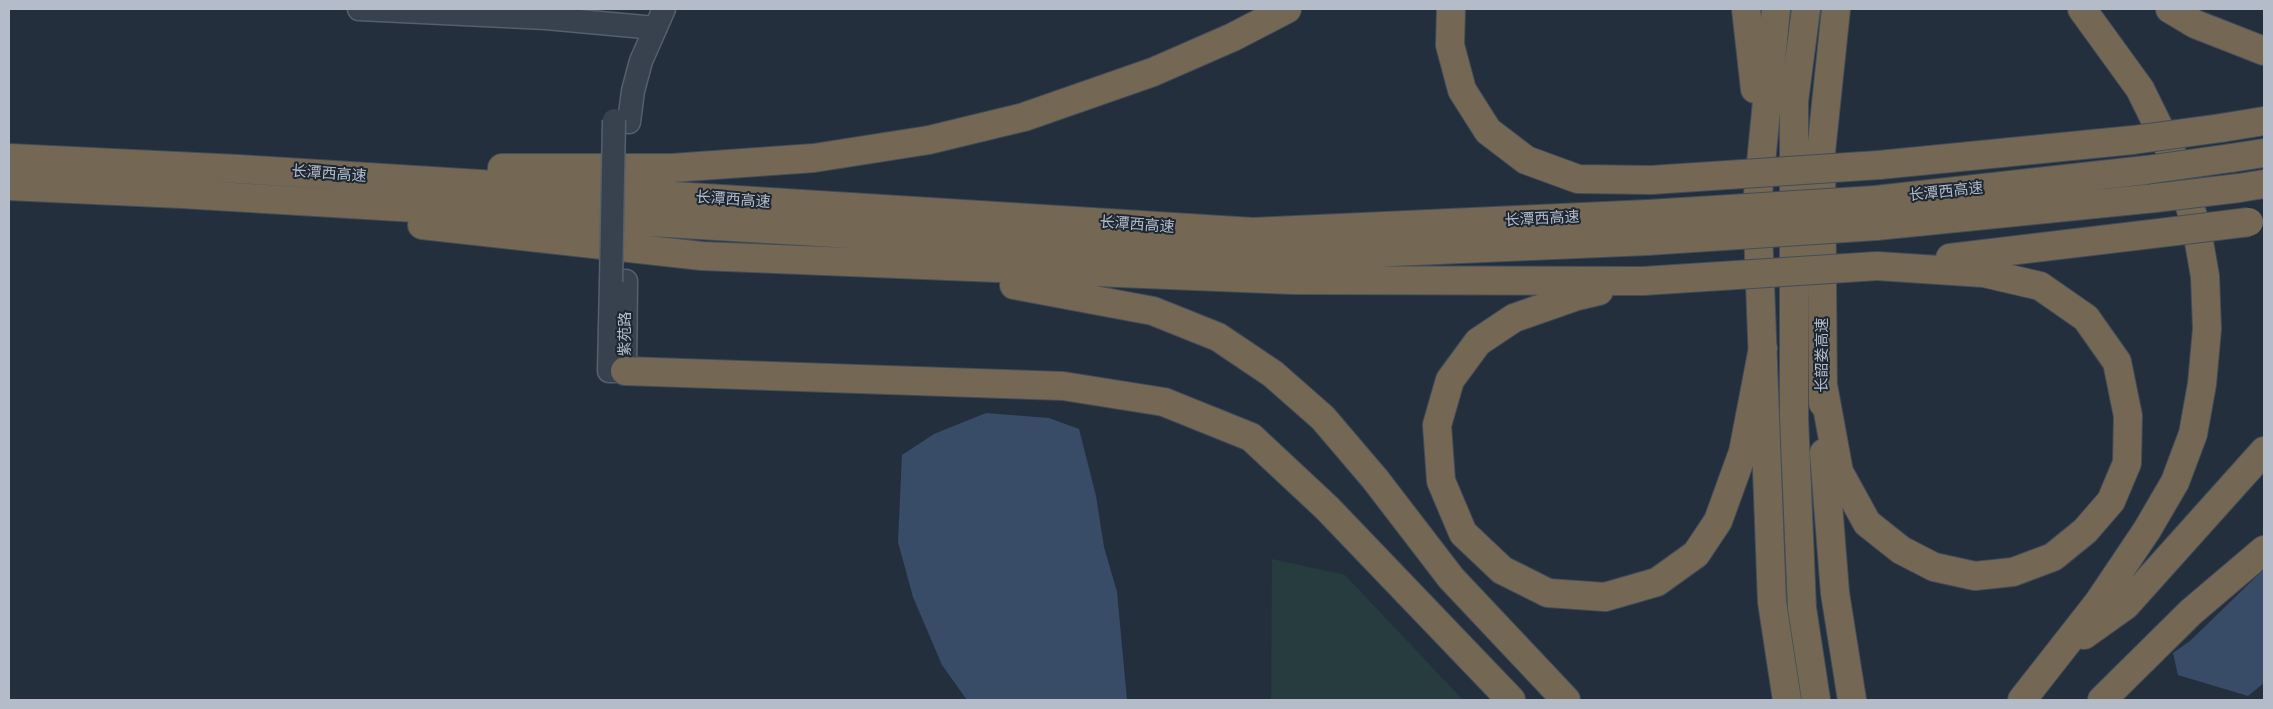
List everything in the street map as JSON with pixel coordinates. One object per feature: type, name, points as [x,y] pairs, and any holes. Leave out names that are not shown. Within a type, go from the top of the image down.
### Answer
[{"type":"highway","points":[[1153,72],[1256,9]]},
{"type":"highway","points":[[238,169],[672,168],[814,158],[929,140],[1024,117],[1153,72],[1234,37],[1287,9]]},
{"type":"highway","points":[[1451,9],[1450,45],[1462,90],[1488,131],[1526,160],[1578,179],[1651,180],[1878,165],[2133,140],[2264,121]]},
{"type":"highway","points":[[1746,9],[1761,157]]},
{"type":"highway","points":[[1776,9],[1757,204],[1772,602],[1787,700]]},
{"type":"highway","name":"长韶娄高速","points":[[1806,9],[1794,101],[1794,418],[1802,608],[1816,700]]},
{"type":"highway","name":"长韶娄高速","points":[[1836,9],[1821,152],[1823,435],[1835,593],[1852,700]]},
{"type":"highway","points":[[2022,700],[2104,595],[2175,482],[2193,434],[2202,384],[2207,329],[2206,276],[2196,225],[2173,156],[2140,89],[2082,9]]},
{"type":"highway","points":[[2170,9],[2196,24],[2264,51]]},
{"type":"highway","name":"长潭西高速","points":[[9,158],[238,169],[1253,232],[1649,214],[1876,200],[2146,170],[2264,153]]},
{"type":"highway","name":"长潭西高速","points":[[9,186],[182,194],[1252,258],[1647,241],[1876,226],[2155,198],[2251,186]]},
{"type":"highway","points":[[182,194],[559,242],[702,256],[1274,279],[1643,281],[1877,266],[2257,221]]},
{"type":"highway","points":[[812,259],[1052,290],[1153,311],[1218,337],[1273,374],[1323,418],[1375,479],[1451,578],[1566,700]]},
{"type":"highway","points":[[1823,385],[1839,472],[1866,523],[1901,550],[1934,567],[1975,576],[2013,572],[2053,557],[2085,531],[2111,501],[2127,463],[2128,416],[2117,362],[2086,318],[2040,286],[1984,273],[1877,266]]},
{"type":"highway","points":[[1643,281],[1574,297],[1514,318],[1478,342],[1450,380],[1437,425],[1440,481],[1463,532],[1502,570],[1548,593],[1606,597],[1657,582],[1696,554],[1718,521],[1743,452],[1763,348]]},
{"type":"highway","points":[[626,371],[1062,386],[1164,402],[1251,437],[1327,508],[1511,700]]},
{"type":"highway","points":[[2057,655],[2126,605],[2264,451]]},
{"type":"highway","points":[[2102,700],[2191,612],[2264,550]]},
{"type":"street","points":[[359,9],[546,18],[653,19]]},
{"type":"street","points":[[550,9],[653,19]]},
{"type":"street","name":"紫苑路","points":[[626,371],[609,371],[618,281],[622,121],[626,64],[653,19]]},
{"type":"green space","points":[[1272,559],[1345,575],[1463,700],[1271,700]]},
{"type":"water","points":[[986,413],[1049,418],[1079,429],[1096,496],[1104,547],[1117,592],[1127,700],[967,700],[942,665],[913,597],[898,542],[902,455],[934,434]]},
{"type":"water","points":[[2264,569],[2264,683],[2248,696],[2178,675],[2173,653],[2190,641]]}]
